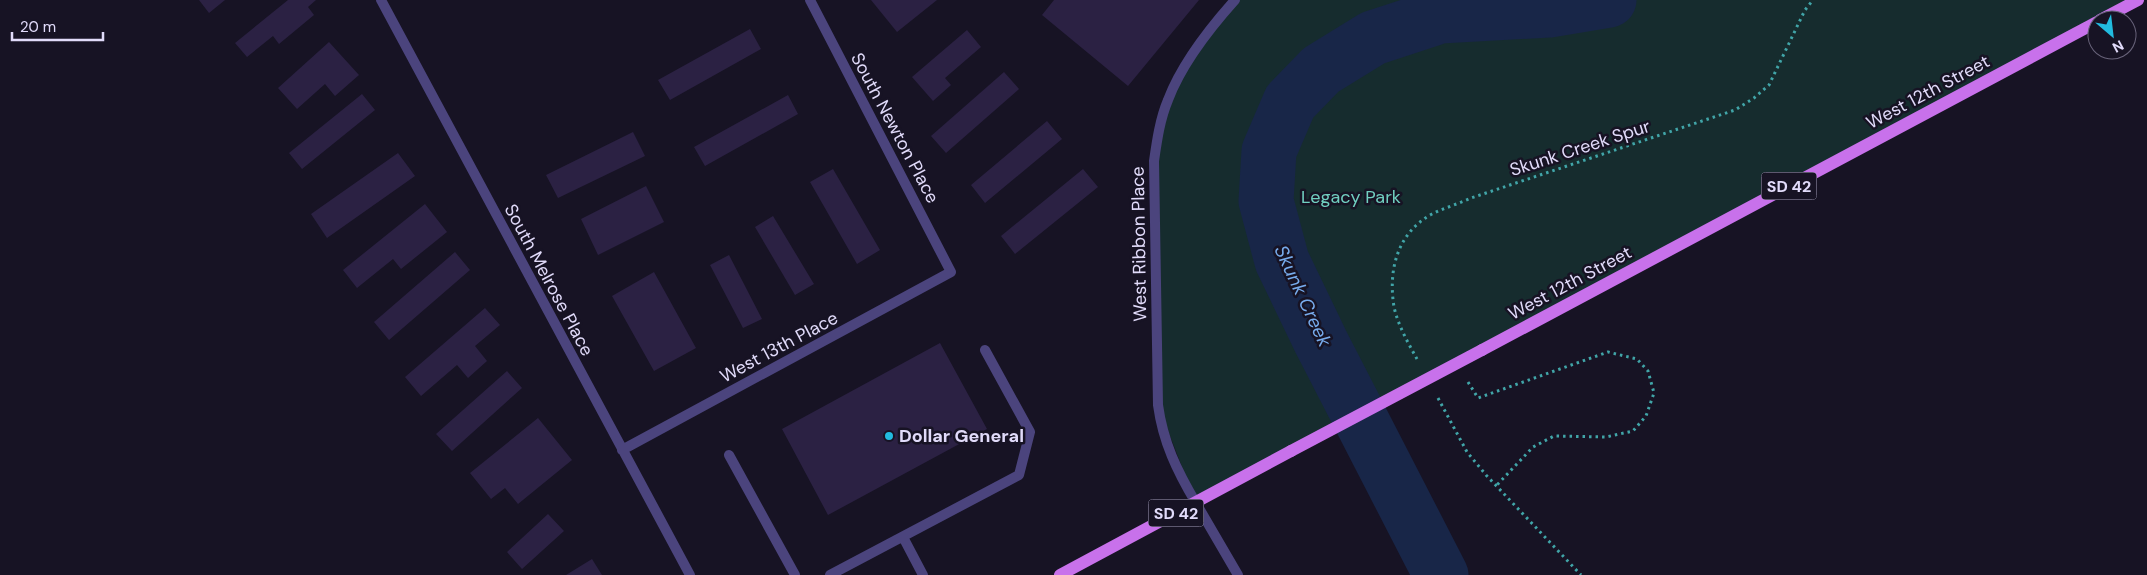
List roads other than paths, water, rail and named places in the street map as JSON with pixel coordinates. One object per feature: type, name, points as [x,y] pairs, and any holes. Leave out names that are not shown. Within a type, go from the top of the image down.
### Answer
[{"type":"main road","name":"West 12th Street","points":[[2119,10],[2138,0]]},
{"type":"main road","name":"West 12th Street","points":[[1060,575],[2087,27]]},
{"type":"street","name":"South Melrose Place","points":[[381,0],[690,575]]},
{"type":"street","name":"South Newton Place","points":[[810,0],[951,272]]},
{"type":"street","name":"West Ribbon Place","points":[[1235,0],[1214,24],[1177,78],[1167,100],[1154,161],[1158,405],[1161,430],[1178,472],[1238,575]]},
{"type":"street","name":"West 13th Place","points":[[622,450],[951,272]]},
{"type":"street","points":[[830,575],[1019,475],[1030,432],[985,350]]},
{"type":"street","points":[[729,455],[795,575]]},
{"type":"street","points":[[903,536],[923,575]]},
{"type":"waterway","name":"Skunk Creek","points":[[1441,575],[1321,342],[1282,261],[1266,201],[1269,151],[1290,102],[1321,70],[1373,38],[1440,16],[1549,10],[1609,0]]},
{"type":"place","name":"Dollar General","points":[[889,436]]},
{"type":"park label","name":"Legacy Park","points":[[1351,197]]}]
